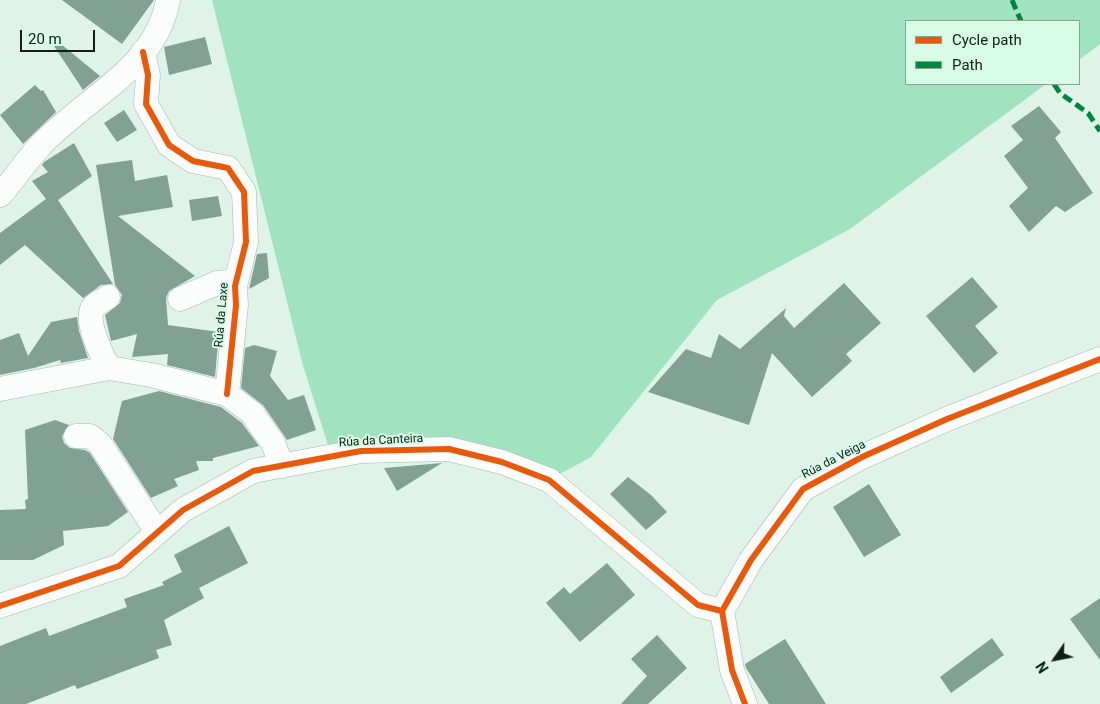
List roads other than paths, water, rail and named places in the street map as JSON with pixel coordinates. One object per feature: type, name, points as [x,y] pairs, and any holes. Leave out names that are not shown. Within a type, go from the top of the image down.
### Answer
[{"type":"street","points":[[0,195],[39,147],[127,71],[144,52],[157,34],[168,0]]},
{"type":"street","name":"Rúa da Laxe","points":[[144,52],[148,75],[146,104],[169,144],[193,161],[228,168],[244,192],[246,242],[235,286],[236,305],[227,394]]},
{"type":"street","name":"Rúa da Laxe","points":[[180,298],[217,283],[228,282],[235,286]]},
{"type":"street","points":[[108,297],[94,306],[90,314],[96,342],[108,368]]},
{"type":"street","name":"Rúa da Veiga","points":[[722,611],[751,560],[802,489],[862,457],[947,419],[1100,360]]},
{"type":"street","points":[[0,390],[108,368],[152,376],[227,394],[252,413],[273,442],[282,466]]},
{"type":"street","points":[[76,436],[90,436],[100,444],[157,532]]},
{"type":"street","name":"Rúa da Canteira","points":[[0,606],[119,566],[182,510],[253,471],[361,451],[449,449],[502,462],[549,480],[698,605],[722,611]]},
{"type":"street","points":[[722,611],[732,670],[745,704]]}]
